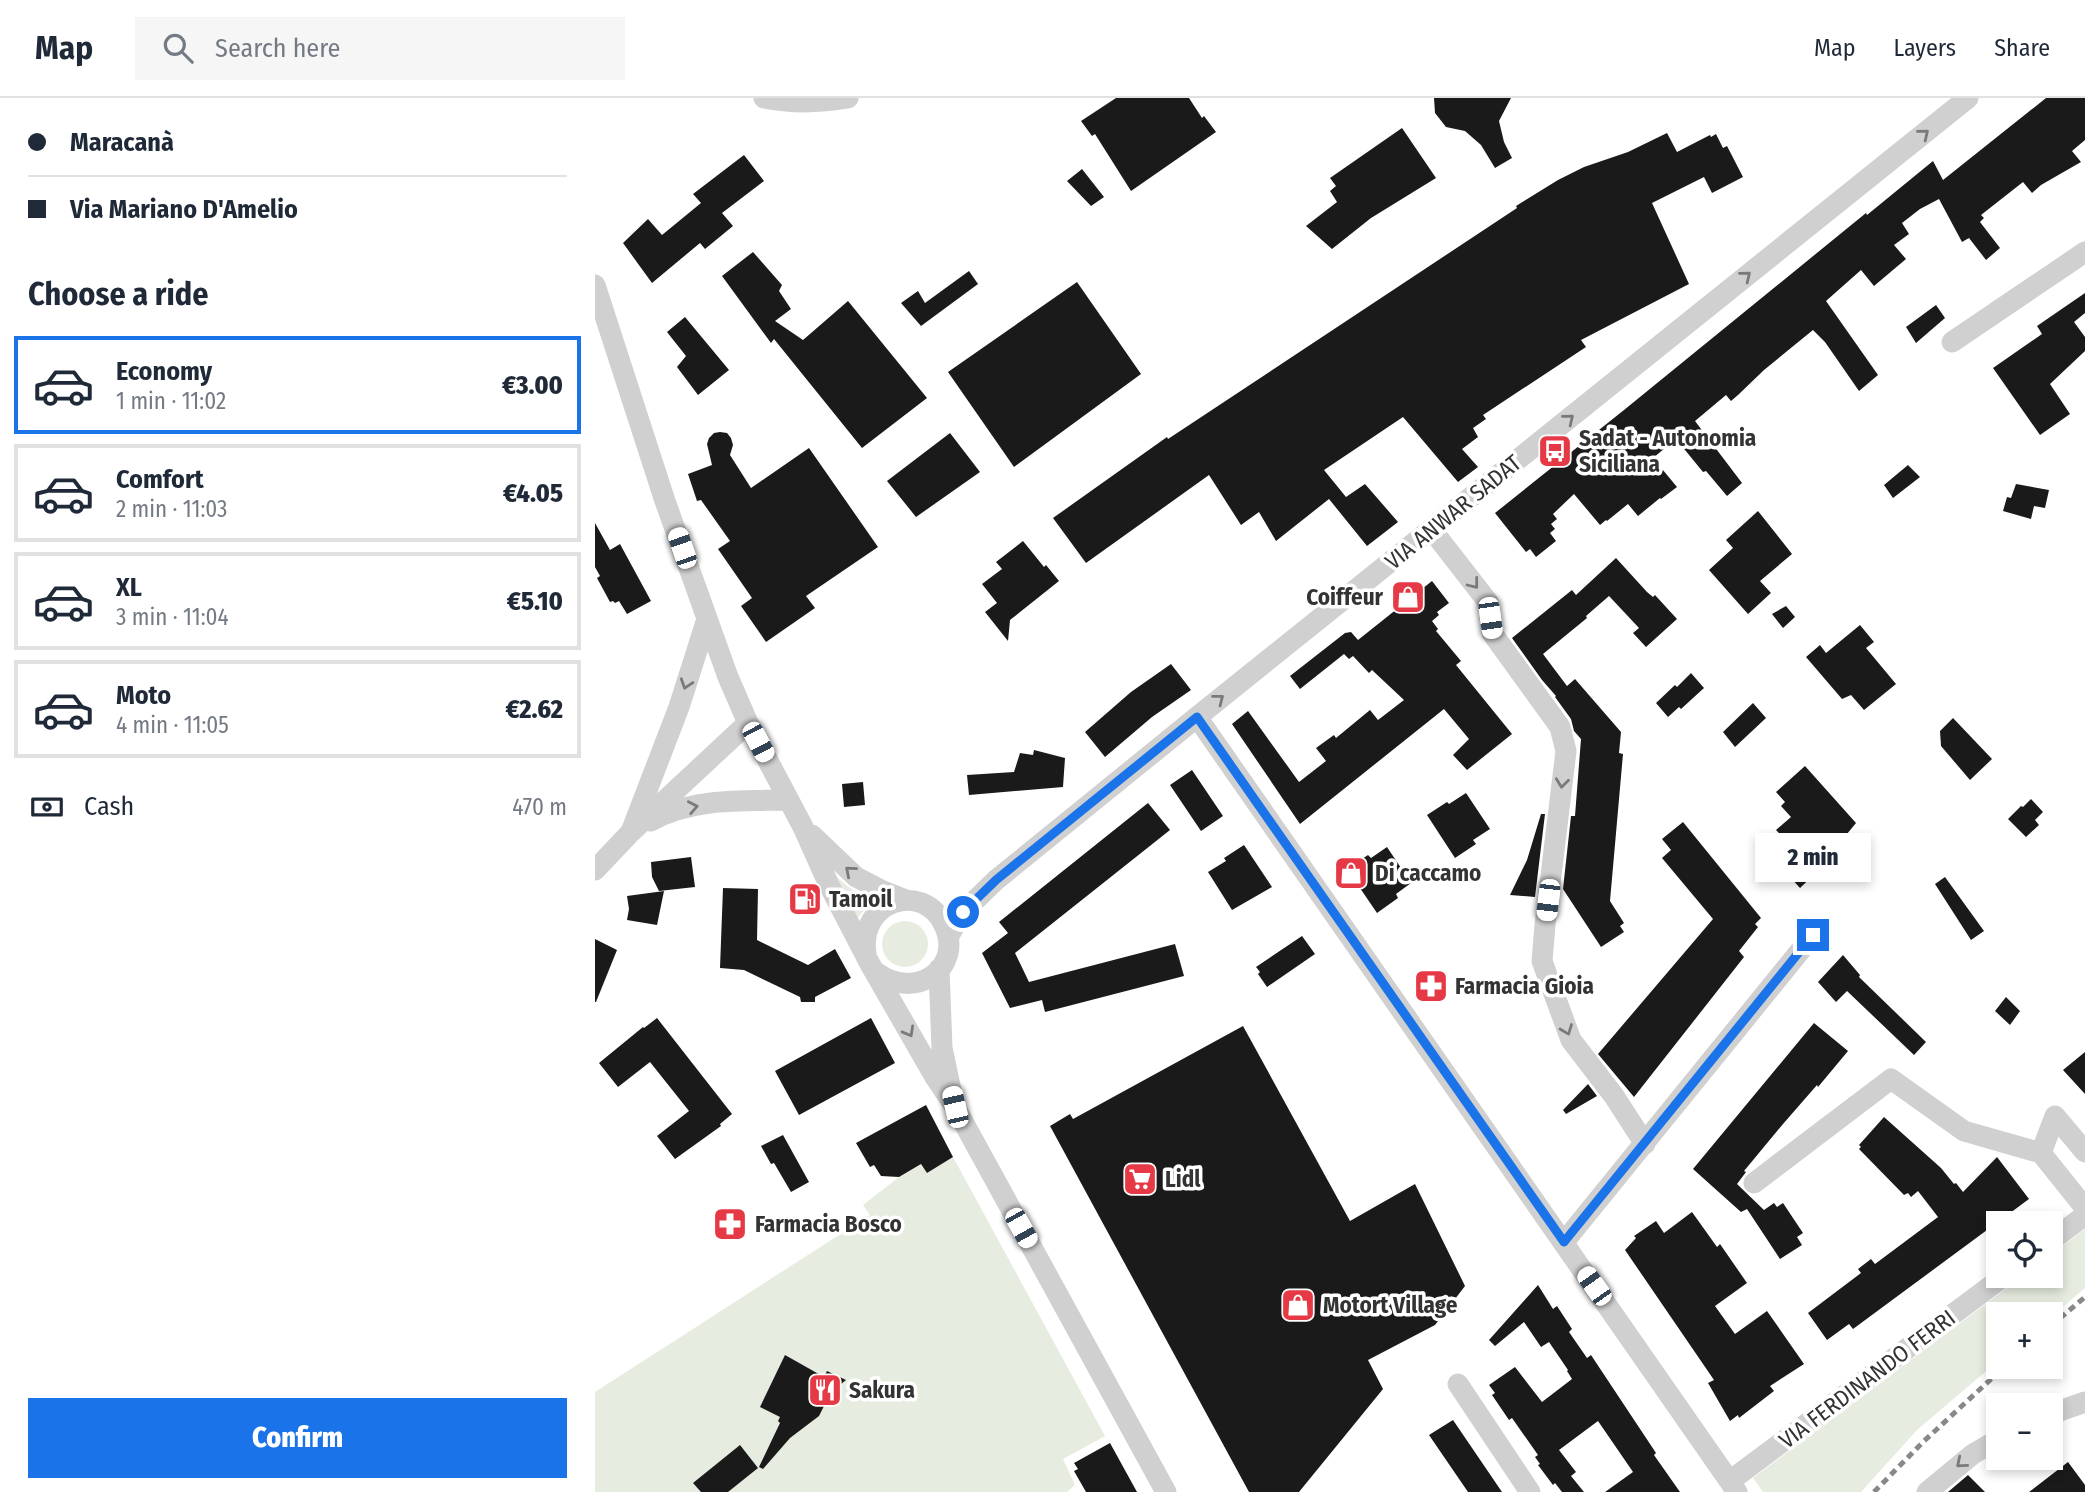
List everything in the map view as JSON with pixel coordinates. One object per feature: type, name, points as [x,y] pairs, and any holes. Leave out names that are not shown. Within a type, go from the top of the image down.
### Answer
[{"type":"street","points":[[764,98],[802,103],[848,98]]},
{"type":"street","name":"VIA ANWAR SADAT","points":[[948,937],[963,912],[996,880],[1968,98]]},
{"type":"street","points":[[1952,342],[2085,253]]},
{"type":"street","points":[[595,285],[665,501],[728,677],[748,723],[871,964],[955,1107],[1165,1492]]},
{"type":"street","points":[[1432,530],[1488,602],[1492,633],[1560,727],[1566,751],[1542,961],[1571,1040],[1645,1144]]},
{"type":"street","points":[[631,832],[679,707],[707,620]]},
{"type":"street","points":[[1197,717],[1733,1487]]},
{"type":"street","points":[[595,870],[631,832],[748,723]]},
{"type":"street","points":[[631,832],[666,812],[735,802],[788,800]]},
{"type":"street","points":[[803,827],[856,877],[883,891],[929,907],[938,915],[948,937],[945,959],[930,977],[920,983],[908,985],[885,979],[871,964],[864,942],[866,929],[882,908],[893,902],[906,900]]},
{"type":"street","points":[[1564,1242],[1813,935]]},
{"type":"street","points":[[939,969],[941,1048],[955,1107]]},
{"type":"street","points":[[1754,1183],[1891,1079],[1964,1131],[2041,1153],[2085,1208]]},
{"type":"street","points":[[2041,1153],[2055,1116],[2085,1152]]},
{"type":"street","points":[[2063,1232],[2085,1215]]},
{"type":"street","name":"VIA FERDINANDO FERRI","points":[[1733,1487],[1989,1288]]},
{"type":"street","points":[[1458,1384],[1530,1492]]},
{"type":"street","points":[[2063,1410],[2085,1402]]},
{"type":"street","points":[[1927,1492],[1986,1446]]},
{"type":"shaded area","points":[[837,877],[874,902],[867,906],[857,919]]},
{"type":"shaded area","points":[[905,921],[921,928],[928,944],[921,960],[905,967],[889,960],[882,944],[889,928]]},
{"type":"shaded area","points":[[953,1157],[1105,1436],[1063,1459],[1075,1485],[1067,1492],[595,1492],[595,1392],[870,1215],[863,1205],[899,1177],[921,1164],[927,1173]]},
{"type":"shaded area","points":[[2085,1229],[2085,1288],[2063,1307],[2063,1302],[1988,1302],[2007,1288],[2063,1288],[2063,1246]]},
{"type":"shaded area","points":[[1986,1304],[1986,1371],[1917,1430],[1861,1492],[1763,1492],[1753,1478]]},
{"type":"building","points":[[1116,98],[1189,98],[1202,118],[1204,116],[1216,132],[1131,191],[1095,134],[1092,136],[1081,121]]},
{"type":"building","points":[[1434,98],[1511,98],[1499,121],[1504,142],[1512,158],[1495,168],[1481,145],[1465,131],[1446,127],[1435,113]]},
{"type":"building","points":[[2046,98],[2085,98],[2085,140],[2072,151],[2081,162],[2032,193],[2023,182],[1981,215],[1984,218],[1980,222],[2000,248],[1986,260],[1969,238],[1962,242],[1939,199],[1902,223],[1909,234],[1894,245],[1906,259],[1874,286],[1861,270],[1826,301],[1878,375],[1859,391],[1825,342],[1813,330],[1731,401],[1726,395],[1695,421],[1742,483],[1727,496],[1676,439],[1653,458],[1677,487],[1638,516],[1628,504],[1600,525],[1574,494],[1553,514],[1557,519],[1551,524],[1555,529],[1550,533],[1556,541],[1536,557],[1530,549],[1526,552],[1495,513],[1933,161],[1943,180]]},
{"type":"building","points":[[1402,128],[1436,178],[1371,218],[1332,249],[1306,226],[1337,202],[1330,191],[1336,186],[1330,178]]},
{"type":"building","points":[[1667,133],[1677,152],[1716,134],[1723,148],[1727,146],[1743,177],[1712,193],[1704,177],[1652,203],[1689,284],[1581,340],[1586,347],[1483,415],[1486,419],[1473,428],[1478,437],[1462,449],[1478,467],[1458,482],[1403,417],[1324,470],[1346,497],[1365,484],[1398,522],[1367,546],[1329,499],[1276,541],[1259,512],[1241,525],[1209,475],[1086,563],[1053,518],[1167,437],[1168,439],[1517,208],[1516,206],[1584,167],[1628,152]]},
{"type":"building","points":[[744,155],[764,181],[722,213],[733,226],[705,249],[700,243],[652,283],[623,243],[648,219],[662,235],[701,203],[693,194]]},
{"type":"building","points":[[1082,169],[1104,197],[1091,206],[1067,181]]},
{"type":"building","points":[[753,252],[782,285],[779,291],[791,309],[775,321],[803,340],[848,301],[927,398],[862,448],[774,339],[771,343],[722,276]]},
{"type":"building","points":[[969,271],[978,284],[921,326],[901,303],[918,291],[925,303]]},
{"type":"building","points":[[1077,282],[1141,374],[1014,467],[948,372]]},
{"type":"building","points":[[2085,293],[2085,313],[2074,322],[2085,337],[2085,351],[2050,384],[2070,414],[2040,435],[1993,368],[2042,334],[2037,326]]},
{"type":"building","points":[[1936,305],[1945,318],[1916,343],[1906,327]]},
{"type":"building","points":[[685,317],[729,370],[698,395],[677,367],[686,356],[667,332]]},
{"type":"building","points":[[714,433],[727,433],[731,438],[733,445],[730,455],[751,488],[809,448],[878,547],[806,596],[815,608],[766,642],[741,606],[752,598],[718,549],[730,541],[701,500],[697,501],[688,474],[712,465],[707,444]]},
{"type":"building","points":[[950,433],[980,472],[916,517],[887,481]]},
{"type":"building","points":[[1908,465],[1920,477],[1893,498],[1884,485]]},
{"type":"building","points":[[2016,484],[2049,490],[2045,508],[2034,506],[2031,519],[2003,511],[2007,497],[2011,498]]},
{"type":"building","points":[[1758,511],[1792,554],[1760,581],[1771,593],[1748,614],[1709,570],[1733,548],[1726,540]]},
{"type":"building","points":[[595,523],[610,550],[620,544],[651,601],[627,614],[619,601],[610,602],[597,578],[600,576],[595,567]]},
{"type":"building","points":[[1023,541],[1059,581],[1010,620],[1008,641],[985,612],[997,603],[982,584],[1002,569],[996,562]]},
{"type":"building","points":[[1616,558],[1647,592],[1653,597],[1655,595],[1677,619],[1646,647],[1633,633],[1639,628],[1609,596],[1543,654],[1567,686],[1575,679],[1621,732],[1619,753],[1623,754],[1610,901],[1624,923],[1620,926],[1624,932],[1601,947],[1563,889],[1571,816],[1575,816],[1581,739],[1556,696],[1512,638],[1572,590],[1576,595]]},
{"type":"building","points":[[1432,581],[1449,603],[1437,612],[1439,615],[1432,621],[1438,629],[1436,631],[1461,661],[1456,665],[1512,734],[1467,770],[1453,755],[1469,739],[1444,709],[1300,824],[1232,724],[1248,711],[1299,782],[1326,761],[1316,748],[1334,735],[1336,738],[1370,710],[1378,720],[1404,700],[1372,670],[1369,673],[1353,656],[1349,659],[1344,654],[1300,689],[1290,676],[1345,633],[1351,632],[1358,640]]},
{"type":"building","points":[[1786,606],[1795,617],[1783,628],[1772,614]]},
{"type":"building","points":[[1860,625],[1874,642],[1866,648],[1896,684],[1864,710],[1851,695],[1842,699],[1806,657],[1820,645],[1826,653]]},
{"type":"building","points":[[1171,664],[1191,690],[1152,717],[1105,757],[1085,732],[1131,692]]},
{"type":"building","points":[[1691,673],[1704,688],[1668,717],[1656,703]]},
{"type":"building","points":[[1753,703],[1766,718],[1735,747],[1723,732]]},
{"type":"building","points":[[1953,718],[1992,759],[1970,780],[1941,746],[1940,731]]},
{"type":"building","points":[[1034,750],[1065,758],[1063,787],[969,795],[967,775],[1014,772],[1020,753],[1033,755]]},
{"type":"building","points":[[1805,766],[1856,823],[1842,840],[1846,844],[1800,888],[1780,866],[1783,864],[1780,860],[1793,848],[1776,830],[1791,817],[1781,806],[1785,802],[1776,792]]},
{"type":"building","points":[[1192,770],[1223,816],[1201,831],[1170,785]]},
{"type":"building","points":[[863,782],[865,805],[844,807],[842,784]]},
{"type":"building","points":[[1466,793],[1490,829],[1473,840],[1476,844],[1455,858],[1427,815]]},
{"type":"building","points":[[2031,799],[2043,812],[2035,820],[2039,825],[2026,837],[2008,819]]},
{"type":"building","points":[[1148,803],[1170,830],[1015,953],[1029,982],[1175,944],[1184,976],[1045,1012],[1042,1000],[1010,1008],[982,953],[1008,933],[999,922]]},
{"type":"building","points":[[1541,814],[1545,814],[1535,897],[1510,895],[1527,860]]},
{"type":"building","points":[[1683,822],[1761,918],[1755,924],[1758,927],[1739,951],[1744,957],[1634,1097],[1598,1054],[1713,919],[1662,858],[1671,850],[1662,839]]},
{"type":"building","points":[[1244,845],[1272,887],[1232,910],[1208,872]]},
{"type":"building","points":[[1387,847],[1411,883],[1396,894],[1398,898],[1377,913],[1347,869],[1368,855],[1371,858]]},
{"type":"building","points":[[691,857],[695,887],[659,891],[652,877],[651,862]]},
{"type":"building","points":[[1945,877],[1984,931],[1971,940],[1935,884]]},
{"type":"building","points":[[723,888],[758,889],[757,940],[808,965],[835,949],[851,978],[815,997],[815,1002],[801,1002],[800,997],[744,970],[720,968]]},
{"type":"building","points":[[664,891],[657,925],[627,920],[627,896]]},
{"type":"building","points":[[1302,936],[1315,954],[1267,987],[1256,967]]},
{"type":"building","points":[[595,939],[617,950],[596,1002],[595,1002]]},
{"type":"building","points":[[1843,955],[1859,977],[1926,1042],[1914,1055],[1847,991],[1836,1002],[1818,982]]},
{"type":"building","points":[[2006,997],[2020,1011],[2010,1025],[1995,1011]]},
{"type":"building","points":[[657,1018],[732,1114],[721,1126],[675,1159],[657,1136],[689,1111],[650,1062],[618,1087],[599,1063]]},
{"type":"building","points":[[871,1018],[895,1063],[799,1115],[775,1071]]},
{"type":"building","points":[[1814,1023],[1848,1051],[1783,1124],[1744,1171],[1746,1172],[1737,1184],[1764,1210],[1774,1203],[1777,1207],[1783,1203],[1803,1233],[1797,1237],[1802,1245],[1780,1259],[1747,1209],[1741,1212],[1693,1169]]},
{"type":"building","name":"Motort Village","points":[[1243,1026],[1350,1221],[1415,1184],[1465,1286],[1435,1325],[1368,1360],[1383,1389],[1299,1492],[1249,1492],[1050,1126],[1070,1114],[1073,1119]]},
{"type":"building","points":[[2085,1052],[2085,1094],[2063,1070]]},
{"type":"building","points":[[1588,1084],[1597,1096],[1566,1114],[1563,1110]]},
{"type":"building","points":[[926,1105],[953,1157],[927,1173],[921,1164],[899,1177],[881,1176],[874,1165],[870,1167],[856,1143]]},
{"type":"building","points":[[1884,1117],[1941,1168],[1963,1192],[1997,1157],[2029,1199],[2013,1211],[1986,1211],[1986,1231],[1853,1329],[1849,1324],[1827,1340],[1808,1313],[1861,1273],[1858,1269],[1871,1259],[1875,1264],[1938,1217],[1918,1191],[1911,1197],[1908,1193],[1904,1195],[1859,1149],[1859,1145]]},
{"type":"building","points":[[783,1135],[809,1182],[791,1192],[761,1146]]},
{"type":"building","points":[[1692,1212],[1717,1247],[1720,1244],[1747,1283],[1715,1306],[1735,1334],[1767,1311],[1804,1364],[1770,1386],[1774,1391],[1739,1418],[1738,1415],[1730,1421],[1708,1383],[1714,1380],[1625,1250],[1636,1238],[1634,1236],[1656,1221],[1664,1233]]},
{"type":"building","points":[[1538,1285],[1553,1309],[1557,1306],[1572,1329],[1569,1332],[1587,1358],[1591,1355],[1680,1492],[1605,1492],[1633,1472],[1598,1421],[1559,1450],[1576,1472],[1571,1476],[1584,1492],[1562,1492],[1538,1465],[1540,1464],[1535,1457],[1538,1455],[1512,1418],[1509,1420],[1492,1395],[1495,1393],[1489,1385],[1515,1367],[1542,1402],[1572,1379],[1549,1342],[1541,1347],[1524,1322],[1495,1346],[1489,1340]]},
{"type":"building","points":[[785,1355],[824,1377],[827,1371],[846,1380],[831,1392],[819,1416],[790,1438],[763,1469],[759,1467],[780,1423],[780,1417],[760,1407]]},
{"type":"building","points":[[1453,1420],[1502,1492],[1468,1492],[1429,1435]]},
{"type":"building","points":[[1110,1443],[1137,1492],[1086,1492],[1074,1471],[1078,1469],[1074,1463]]},
{"type":"building","points":[[740,1445],[758,1468],[728,1492],[701,1492],[693,1483]]},
{"type":"building","points":[[2068,1462],[2085,1485],[2085,1492],[2029,1492],[2058,1470],[2063,1470],[2063,1466]]},
{"type":"building","points":[[1968,1475],[1985,1492],[1948,1492]]},
{"type":"railway","points":[[2063,1316],[2085,1297]]},
{"type":"railway","points":[[1874,1492],[1991,1379]]},
{"type":"place","name":"Sadat - Autonomia Siciliana","points":[[1555,451]]},
{"type":"place","name":"Coiffeur","points":[[1408,597]]},
{"type":"place","name":"Di caccamo","points":[[1351,873]]},
{"type":"place","name":"Tamoil","points":[[805,899]]},
{"type":"place","name":"Farmacia Gioia","points":[[1431,986]]},
{"type":"place","name":"Lidl","points":[[1140,1179]]},
{"type":"place","name":"Farmacia Bosco","points":[[730,1224]]},
{"type":"place","name":"Motort Village","points":[[1298,1305]]},
{"type":"place","name":"Sakura","points":[[825,1390]]},
{"type":"route","points":[[963,912],[996,880],[1197,717],[1564,1242],[1813,935]]}]
